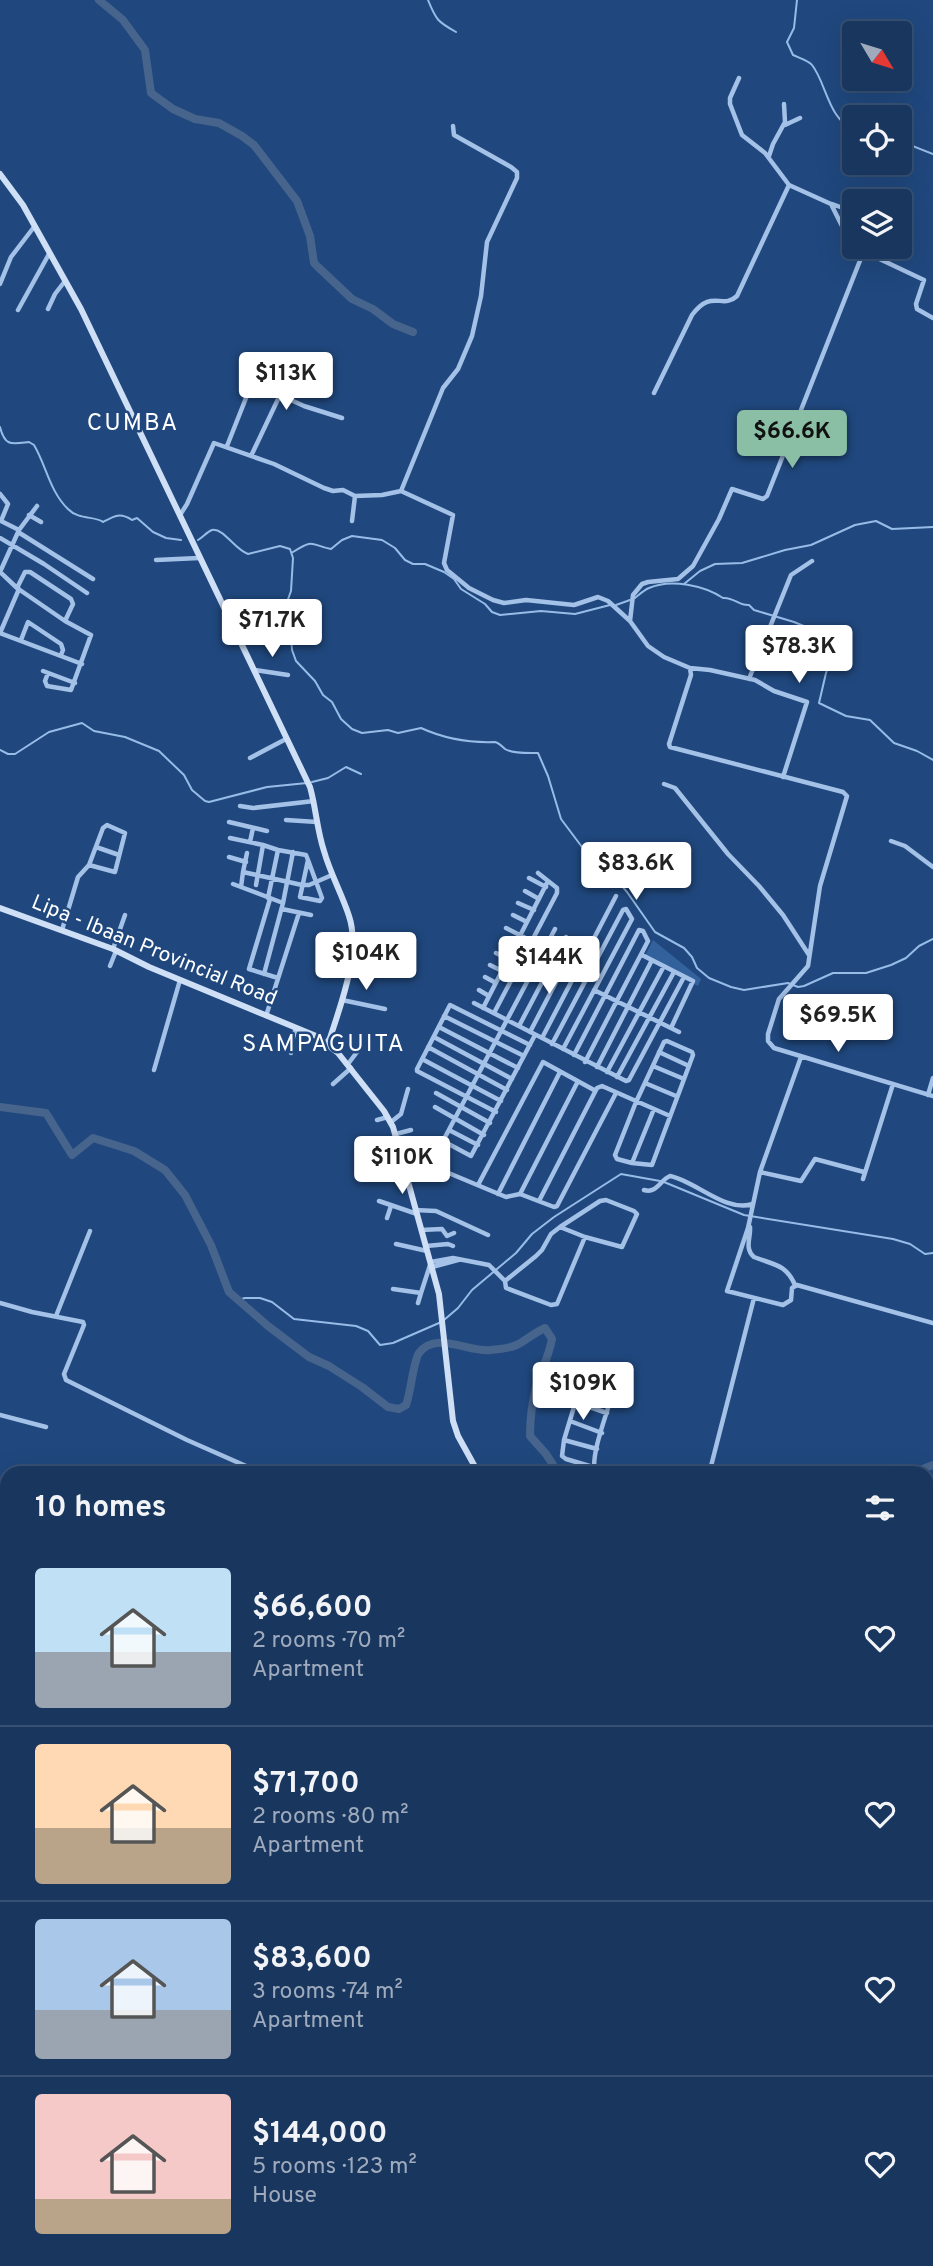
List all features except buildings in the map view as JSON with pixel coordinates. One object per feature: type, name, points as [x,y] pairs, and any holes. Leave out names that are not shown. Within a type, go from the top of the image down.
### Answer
[{"type":"street","points":[[739,78],[730,104],[738,127],[746,139],[769,157],[789,185],[842,207]]},
{"type":"street","points":[[769,157],[786,118],[784,104]]},
{"type":"street","points":[[783,125],[800,118]]},
{"type":"street","points":[[401,491],[443,388],[458,369],[472,336],[481,296],[487,242],[517,178],[517,172],[511,167],[454,135],[453,126]]},
{"type":"street","points":[[0,174],[21,201],[81,309],[308,782],[323,849],[349,916],[351,931],[351,955],[342,1000],[327,1043]]},
{"type":"street","points":[[654,393],[692,314],[700,304],[710,300],[730,301],[737,296],[789,185]]},
{"type":"street","points":[[831,204],[842,229]]},
{"type":"street","points":[[0,284],[11,257],[34,226]]},
{"type":"street","points":[[19,310],[49,254]]},
{"type":"street","points":[[631,621],[632,595],[642,584],[675,580],[690,568],[719,519],[732,489],[763,499],[767,496],[861,259]]},
{"type":"street","points":[[877,259],[924,280],[916,304],[917,309],[933,317]]},
{"type":"street","points":[[48,309],[55,293],[65,281]]},
{"type":"street","points":[[227,446],[248,393]]},
{"type":"street","points":[[251,456],[279,395],[304,407],[342,418]]},
{"type":"street","points":[[179,515],[187,504],[212,444],[218,443],[274,464],[330,490],[343,490],[355,496],[401,491],[453,515],[444,563],[447,570],[480,594],[509,603],[526,600],[574,605],[598,597],[608,601],[631,621],[650,647],[664,657],[690,668],[748,679],[807,702],[783,777]]},
{"type":"street","points":[[0,494],[8,504]]},
{"type":"street","points":[[352,521],[355,496]]},
{"type":"street","points":[[0,499],[8,504]]},
{"type":"street","points":[[8,504],[1,521],[93,579]]},
{"type":"street","points":[[37,506],[19,531],[0,572],[65,621],[91,635],[82,664],[75,683],[72,689],[68,691],[49,688],[45,684],[46,672],[75,683]]},
{"type":"street","points":[[29,515],[41,522]]},
{"type":"street","points":[[0,538],[87,593]]},
{"type":"street","points":[[156,560],[199,558]]},
{"type":"street","points":[[748,679],[790,575],[812,561]]},
{"type":"street","points":[[65,621],[73,604],[71,599],[27,571],[24,572],[0,633],[82,664]]},
{"type":"street","points":[[21,640],[29,619],[61,644],[61,655]]},
{"type":"street","points":[[690,668],[691,673],[670,747],[843,792],[847,796],[820,886],[808,966],[779,999],[768,1041],[774,1048],[931,1096],[933,1078]]},
{"type":"street","points":[[254,670],[288,675]]},
{"type":"street","points":[[250,758],[286,739]]},
{"type":"street","points":[[664,784],[675,788],[728,855],[759,886],[783,915],[809,955]]},
{"type":"street","points":[[240,806],[253,808],[314,801]]},
{"type":"street","points":[[286,820],[317,822]]},
{"type":"street","points":[[229,822],[267,831]]},
{"type":"street","points":[[62,930],[78,877],[89,865],[103,828],[107,825],[125,832],[114,872],[89,865]]},
{"type":"street","points":[[250,842],[253,828]]},
{"type":"street","points":[[230,838],[306,855],[308,860],[316,883],[322,898],[320,901],[300,897],[308,860]]},
{"type":"street","points":[[891,841],[905,846],[933,867]]},
{"type":"street","points":[[256,885],[263,845]]},
{"type":"street","points":[[96,847],[119,855]]},
{"type":"street","points":[[278,850],[269,899],[249,968],[278,978]]},
{"type":"street","points":[[264,974],[293,852]]},
{"type":"street","points":[[241,887],[247,853]]},
{"type":"street","points":[[229,857],[246,862]]},
{"type":"street","points":[[243,872],[302,885],[316,883],[332,875]]},
{"type":"street","points":[[494,1013],[558,891],[538,873]]},
{"type":"street","points":[[529,878],[545,887]]},
{"type":"street","points":[[483,1008],[548,881]]},
{"type":"street","points":[[233,884],[299,913],[311,915]]},
{"type":"street","points":[[525,891],[540,899]]},
{"type":"street","points":[[541,1038],[616,896]]},
{"type":"street","points":[[518,902],[534,910]]},
{"type":"street","name":"Lipa - Ibaan Provincial Road","points":[[0,908],[115,949],[180,980],[296,1027],[327,1043],[349,1066],[390,1119],[396,1134],[431,1264],[442,1319],[453,1421],[475,1466]]},
{"type":"street","points":[[552,1044],[625,909],[632,919],[563,1049]]},
{"type":"street","points":[[266,1016],[299,913]]},
{"type":"street","points":[[110,966],[125,915]]},
{"type":"street","points":[[513,915],[527,922]]},
{"type":"street","points":[[506,928],[601,977]]},
{"type":"street","points":[[435,1170],[436,1156],[443,1141],[555,929]]},
{"type":"street","points":[[574,1055],[641,930],[649,939],[585,1062]]},
{"type":"street","points":[[519,1027],[566,937]]},
{"type":"street","points":[[502,941],[514,947]]},
{"type":"street","points":[[468,1162],[530,1045],[577,943]]},
{"type":"street","points":[[496,953],[508,959]]},
{"type":"street","points":[[642,954],[693,984],[671,1028]]},
{"type":"street","points":[[597,1067],[652,960]]},
{"type":"street","points":[[490,965],[502,971]]},
{"type":"street","points":[[607,1072],[664,966]]},
{"type":"street","points":[[617,1077],[674,972]]},
{"type":"street","points":[[485,977],[496,983]]},
{"type":"street","points":[[474,1003],[626,1082],[684,977]]},
{"type":"street","points":[[154,1070],[180,980]]},
{"type":"street","points":[[479,990],[489,996]]},
{"type":"street","points":[[594,990],[679,1032]]},
{"type":"street","points":[[342,1000],[385,1009]]},
{"type":"street","points":[[496,1112],[417,1071],[428,1047],[450,1005],[530,1045]]},
{"type":"street","points":[[444,1016],[524,1056]]},
{"type":"street","points":[[290,1053],[296,1027]]},
{"type":"street","points":[[439,1027],[518,1068]]},
{"type":"street","points":[[434,1037],[512,1079]]},
{"type":"street","points":[[665,1041],[692,1052],[652,1165],[632,1163],[616,1157],[636,1102],[659,1052],[665,1041]]},
{"type":"street","points":[[428,1047],[507,1090]]},
{"type":"street","points":[[333,1084],[360,1048]]},
{"type":"street","points":[[659,1052],[689,1066]]},
{"type":"street","points":[[795,1286],[792,1276],[785,1269],[754,1257],[749,1251],[751,1215],[760,1172],[801,1057]]},
{"type":"street","points":[[422,1059],[501,1101]]},
{"type":"street","points":[[478,1185],[540,1065],[545,1063],[594,1090]]},
{"type":"street","points":[[653,1066],[684,1079]]},
{"type":"street","points":[[498,1194],[560,1072]]},
{"type":"street","points":[[520,1195],[577,1083]]},
{"type":"street","points":[[645,1083],[676,1096]]},
{"type":"street","points":[[863,1179],[893,1084]]},
{"type":"street","points":[[539,1201],[594,1090],[602,1086],[670,1116]]},
{"type":"street","points":[[377,1120],[390,1119],[401,1114],[408,1089]]},
{"type":"street","points":[[436,1093],[490,1123]]},
{"type":"street","points":[[407,1180],[435,1170],[443,1170],[506,1197],[520,1195],[554,1207],[560,1204],[616,1093]]},
{"type":"street","points":[[435,1107],[484,1135]]},
{"type":"street","points":[[632,1163],[654,1108]]},
{"type":"street","points":[[396,1134],[411,1130]]},
{"type":"street","points":[[449,1130],[478,1145]]},
{"type":"street","points":[[443,1141],[471,1156]]},
{"type":"street","points":[[760,1172],[801,1181],[805,1179],[812,1162],[818,1159],[864,1172]]},
{"type":"street","points":[[644,1190],[656,1189],[670,1176],[701,1192],[741,1207],[753,1204]]},
{"type":"street","points":[[505,1281],[536,1256],[551,1234],[560,1227],[603,1200],[636,1212],[622,1247],[560,1227]]},
{"type":"street","points":[[379,1201],[416,1212],[436,1211],[488,1235]]},
{"type":"street","points":[[387,1218],[391,1206]]},
{"type":"street","points":[[751,1215],[727,1291],[783,1305],[791,1300],[792,1288],[795,1286]]},
{"type":"street","points":[[421,1230],[442,1229],[447,1236],[454,1233]]},
{"type":"street","points":[[56,1316],[90,1231]]},
{"type":"street","points":[[418,1303],[431,1264],[453,1258],[489,1265],[505,1281],[506,1287],[554,1306],[560,1300],[585,1237]]},
{"type":"street","points":[[397,1244],[427,1249],[447,1244],[453,1246]]},
{"type":"street","points":[[795,1286],[933,1323]]},
{"type":"street","points":[[393,1289],[421,1293]]},
{"type":"street","points":[[711,1466],[754,1298]]},
{"type":"street","points":[[0,1303],[82,1321],[84,1323],[64,1374],[66,1380],[246,1466]]},
{"type":"street","points":[[590,1466],[562,1458],[564,1440],[575,1402],[584,1383],[608,1391],[612,1395],[593,1466]]},
{"type":"street","points":[[575,1402],[607,1413]]},
{"type":"street","points":[[0,1415],[46,1427]]},
{"type":"street","points":[[570,1421],[602,1433]]},
{"type":"street","points":[[564,1440],[597,1449]]},
{"type":"green space","points":[[653,940],[701,979],[698,986],[644,958]]},
{"type":"waterway","points":[[99,0],[123,20],[145,50],[151,93],[173,109],[195,119],[219,123],[254,145],[297,201],[310,236],[314,263],[352,299],[373,309],[393,324],[413,332]]},
{"type":"waterway","points":[[428,0],[438,20],[456,32]]},
{"type":"waterway","points":[[797,0],[794,28],[787,42],[793,55],[806,60],[817,72],[833,110],[842,121]]},
{"type":"waterway","points":[[912,146],[933,154]]},
{"type":"waterway","points":[[0,427],[4,438],[10,443],[29,442],[34,445],[52,487],[72,512],[103,522],[117,516],[132,520],[137,518],[153,532],[166,538],[181,540]]},
{"type":"waterway","points":[[684,584],[700,571],[715,564],[742,563],[811,545],[855,525],[876,521],[892,529],[933,527]]},
{"type":"waterway","points":[[198,540],[216,530],[248,554],[280,546],[290,549],[293,558],[291,591],[282,616],[291,637],[292,650],[296,661],[315,681],[323,695],[332,702],[341,719],[352,729],[362,733],[388,730],[398,733],[421,728],[457,739],[495,742],[512,752],[538,753],[561,819],[590,860],[606,867],[655,932],[684,948],[697,968],[709,978],[744,990],[788,983],[804,986],[833,973],[866,973],[891,965],[933,939]]},
{"type":"waterway","points":[[293,552],[309,544],[331,549],[352,536],[382,540],[395,548],[405,560],[444,572],[454,579],[461,589],[500,615],[541,611],[575,614],[610,605]]},
{"type":"waterway","points":[[635,598],[658,585],[688,585],[749,605],[754,610],[833,638],[837,646],[826,673],[819,703],[846,716],[870,720],[894,743],[933,760]]},
{"type":"waterway","points":[[616,605],[630,600]]},
{"type":"waterway","points":[[0,750],[15,754],[49,732],[82,723],[94,731],[125,737],[159,751],[184,775],[192,790],[205,801],[267,787],[307,783]]},
{"type":"waterway","points":[[312,782],[328,778],[346,767],[361,774]]},
{"type":"waterway","points":[[0,1107],[46,1113],[72,1155],[93,1138],[134,1151],[165,1170],[185,1195],[211,1245],[229,1292],[309,1357],[329,1366],[388,1407],[399,1409],[406,1405],[417,1357],[426,1346],[443,1343],[482,1350],[503,1349],[519,1344],[545,1328],[552,1339],[535,1393],[530,1436],[554,1466]]},
{"type":"waterway","points":[[444,1320],[472,1290],[554,1217],[621,1174],[660,1181]]},
{"type":"waterway","points":[[664,1182],[744,1215],[893,1239],[910,1244],[925,1254],[933,1253]]},
{"type":"waterway","points":[[238,1300],[260,1298],[272,1302],[294,1319],[356,1326],[368,1331],[380,1345],[393,1343],[439,1323]]},
{"type":"district","name":"CUMBA","points":[[133,424]]},
{"type":"district","name":"SAMPAGUITA","points":[[324,1045]]}]
